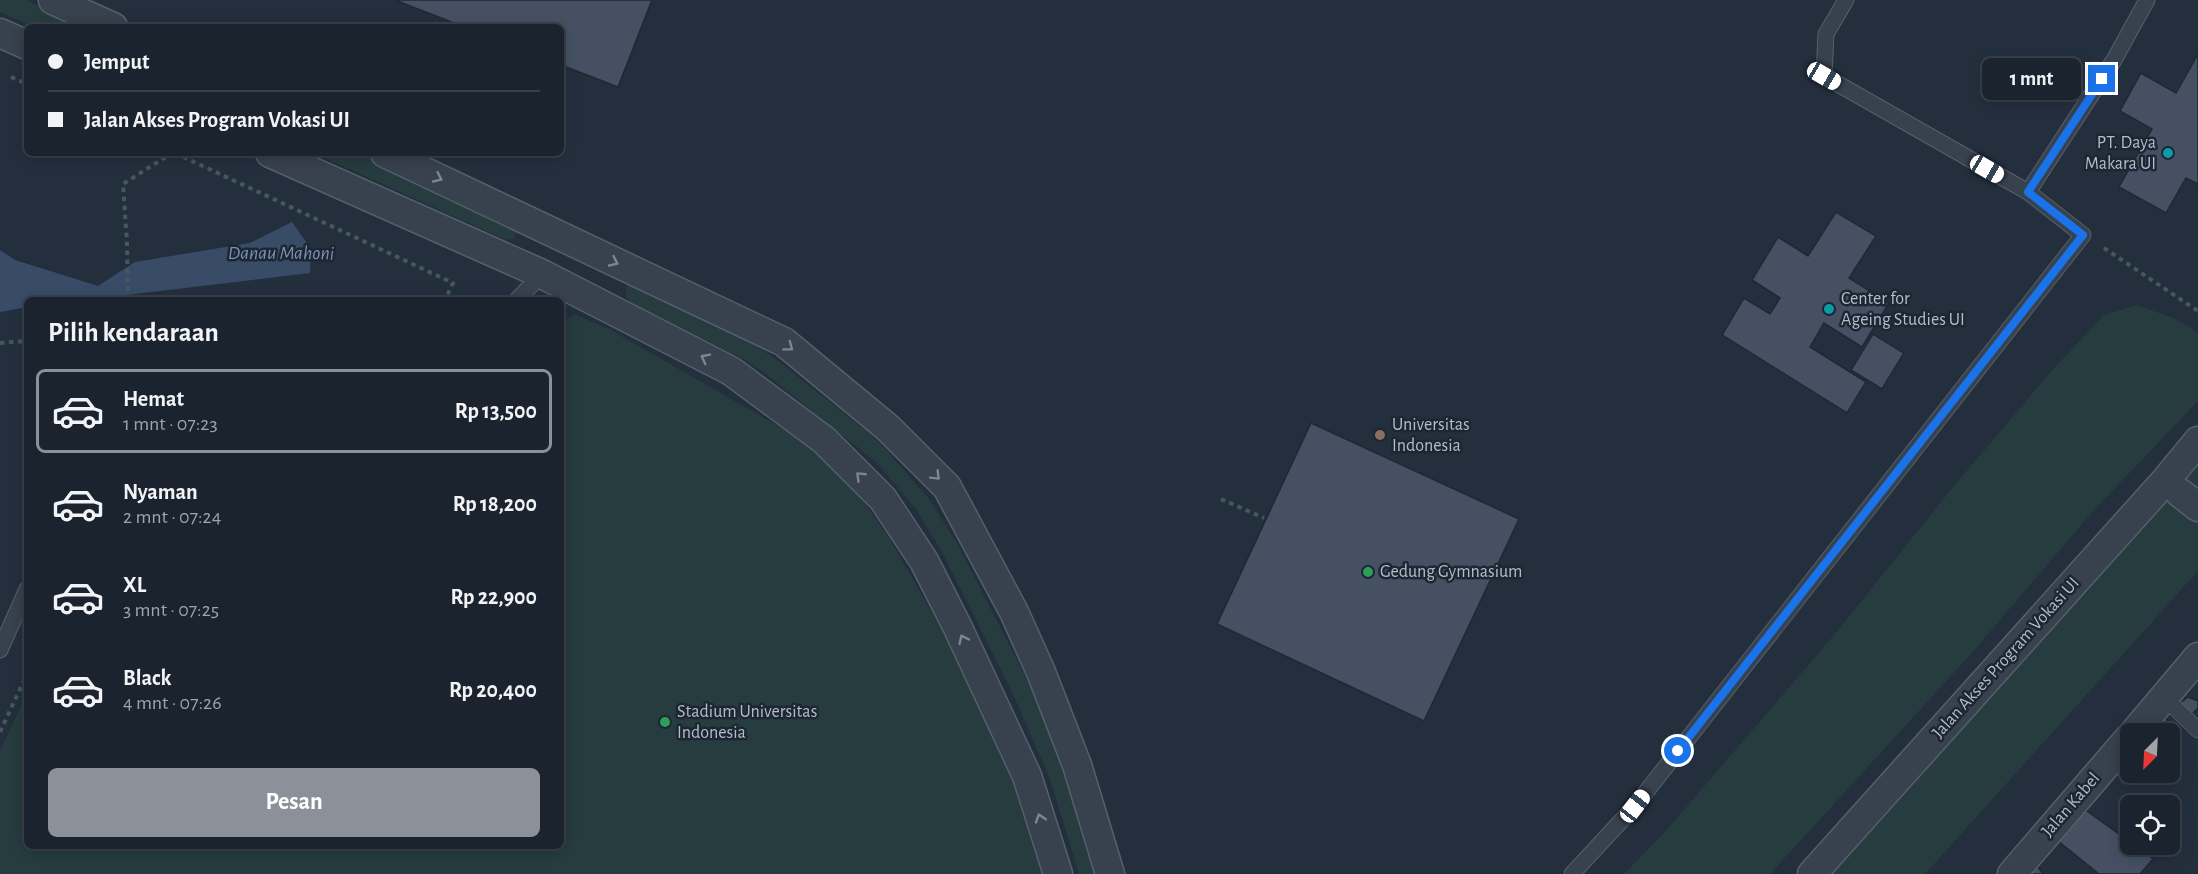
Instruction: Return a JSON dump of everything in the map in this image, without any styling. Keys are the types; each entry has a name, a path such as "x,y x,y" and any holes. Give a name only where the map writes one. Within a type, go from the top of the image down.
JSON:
{"street":[{"path":"68,3 107,24"},
{"path":"0,33 24,44"},
{"path":"277,156 542,274 731,372 824,441 884,499 924,561 1027,776 1058,874"},
{"path":"391,156 784,342 888,428 947,487 1014,612 1041,672 1077,765 1110,874"},
{"name":"Jalan Akses Program Vokasi UI","path":"1812,874 2181,494 2198,441"},
{"name":"Jalan Kabel","path":"2141,723 2198,657"},
{"name":"Jalan Kabel","path":"2012,874 2120,748"}],"lane":[{"path":"1572,874 1635,806 2083,235 2028,192 1824,76 1826,34 1846,0"},
{"path":"2028,192 2114,60 2147,0"},
{"path":"520,297 542,274"},
{"path":"0,650 24,596"},
{"path":"2164,697 2198,730"}],"path":[{"path":"128,297 123,184 168,156"},
{"path":"179,156 453,283 446,297"},
{"path":"2083,235 2198,311"},
{"path":"0,343 24,341"},
{"path":"1221,499 1264,518"},
{"path":"0,732 24,680"}],"green space":[{"path":"0,0 26,0 78,24 26,24 0,12"},
{"path":"321,156 366,156 518,230 514,239 506,240"},
{"path":"634,283 769,354 869,433 929,499 958,545 1030,685 1066,771 1099,874 1079,874 1050,779 1013,694 943,554 916,509 877,463 762,371 744,359 633,304 626,291 627,286"},
{"path":"2137,305 2176,319 2198,333 2198,401 2095,509 1971,654 1770,874 1624,874 1664,833 1834,635 1958,481 2055,367 2104,315"},
{"path":"576,315 611,330 799,438 849,482 888,536 959,660 1027,808 1048,874 0,874 0,751 24,699 24,849 564,849 564,320"},
{"path":"2198,464 2198,571 1925,874 1832,874 1907,792 2131,532"}],"water":[{"name":"Danau Mahoni","path":"292,222 311,249 310,273 110,297 24,297 24,308 0,312 0,250 15,260 98,286 135,262 250,243"}],"building":[{"path":"395,0 652,0 618,87 564,66 564,24 456,24"},
{"name":"PT. Daya Makara UI","path":"2198,54 2198,184 2186,178 2166,213 2119,187 2152,129 2120,111 2141,73 2176,93"},
{"name":"Center for Ageing Studies UI","path":"1836,212 1876,236 1849,278 1889,303 1862,347 1824,323 1810,347 1866,382 1847,413 1722,335 1744,298 1770,314 1780,298 1752,280 1778,237 1808,256"},
{"path":"1873,334 1904,353 1882,389 1851,370"},
{"name":"Gedung Gymnasium","path":"1311,423 1519,519 1424,721 1217,624"},
{"path":"2188,697 2198,701 2198,708 2191,715 2176,706"},
{"path":"2164,717 2170,723 2157,723"},
{"path":"2084,809 2120,835 2120,855 2148,855 2153,859 2140,874 2099,874 2057,840"},
{"path":"2038,867 2043,874 2028,874"}],"place":[{"name":"PT. Daya Makara UI","path":"2168,153"},
{"name":"Center for Ageing Studies UI","path":"1829,309"},
{"name":"Universitas Indonesia","path":"1380,435"},
{"name":"Gedung Gymnasium","path":"1368,572"},
{"name":"Stadium Universitas Indonesia","path":"665,722"}],"route":[{"path":"1678,751 2083,235 2028,192 2102,79"}]}
